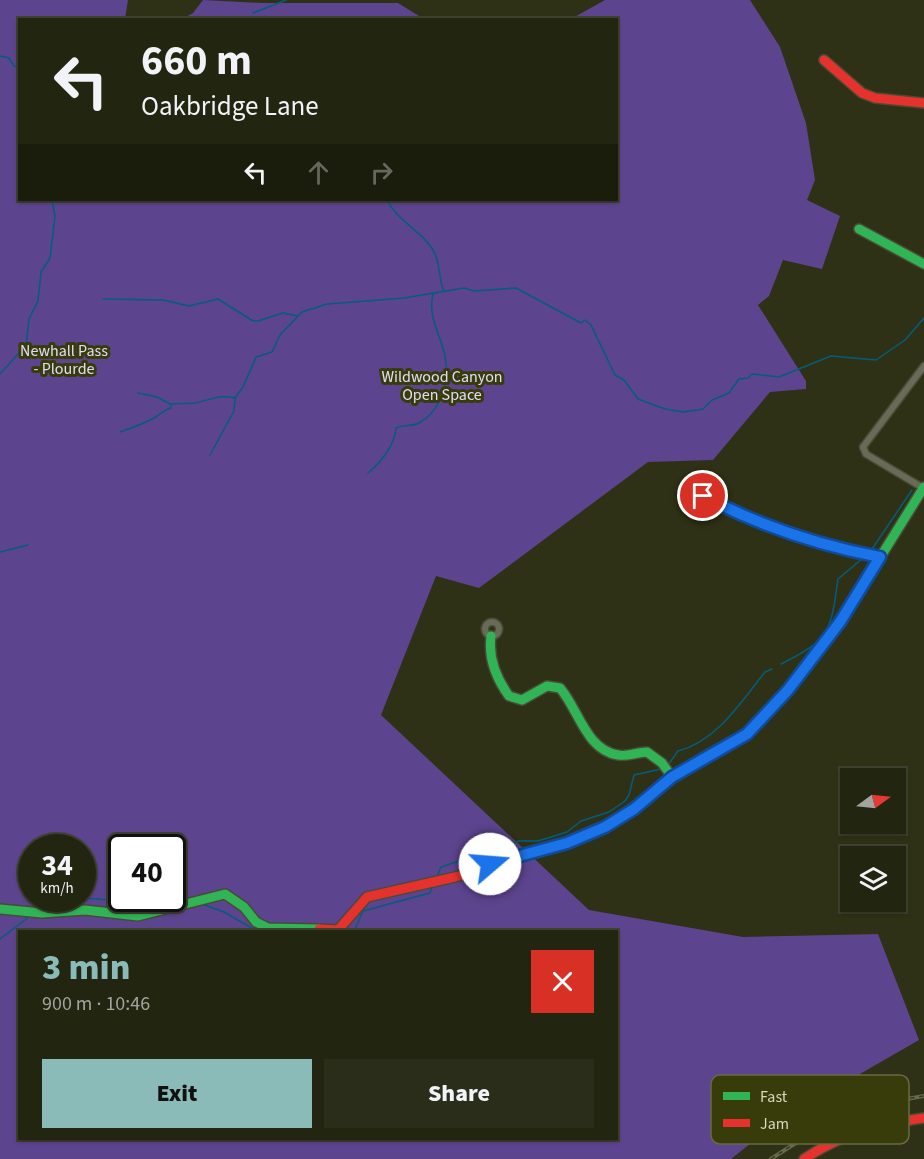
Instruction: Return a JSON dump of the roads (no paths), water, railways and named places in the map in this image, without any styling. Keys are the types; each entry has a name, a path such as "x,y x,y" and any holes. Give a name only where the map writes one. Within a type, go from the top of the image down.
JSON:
{"street":[{"path":"824,60 862,93 875,98 924,103"},
{"path":"859,229 924,264"},
{"path":"0,909 34,912 84,910 138,916 225,894 244,907 256,922 267,928 338,930 367,897 455,877 517,856 567,843 605,827 634,809 672,777 753,730 788,690 840,622 923,487 863,451 863,447 924,366"},
{"path":"703,496 740,515 808,541 880,557"},
{"path":"491,636 489,645 493,663 509,696 522,700 547,686 560,688 595,743 611,753 621,755 645,751 652,753 672,777"},
{"path":"909,1120 924,1118"},
{"path":"804,1159 828,1144"}],"waterway":[{"path":"253,13 286,0"},
{"path":"0,56 9,58 14,66 18,67"},
{"path":"0,374 26,345 29,319 38,301 41,272 50,258 55,216 52,201"},
{"path":"388,201 397,214 433,250 444,291"},
{"path":"120,432 154,418 171,408 171,404 194,403 224,397 235,398 243,387 256,357 272,352 280,335 302,312 327,304 404,298 464,288 474,291 516,288 581,323 585,320 591,325 615,375 624,380 638,399 665,409 683,412 703,409 712,400 729,393 739,379 748,378 752,374 779,377 831,356 876,360 905,340 924,318"},
{"path":"368,473 386,453 393,441 396,428 416,424 426,418 441,397 447,371 432,312 433,294"},
{"path":"103,299 163,300 189,306 218,299 253,321 283,313 298,316"},
{"path":"138,393 157,397 170,404"},
{"path":"210,455 234,411 235,398"},
{"path":"870,552 912,490"},
{"path":"0,552 28,545"},
{"path":"781,664 810,648 819,640 830,622 838,579 863,558"},
{"path":"668,765 678,751 705,739 716,730 737,708 765,672 772,669"},
{"path":"437,877 441,867 519,841 538,841 567,832 581,821 609,812 625,801 629,795 634,775 661,769"},
{"path":"355,930 363,911 430,893 432,887"},
{"path":"96,899 108,900"},
{"path":"202,904 224,912 256,930"},
{"path":"0,939 30,916"}],"railway":[{"path":"909,1099 924,1096"},
{"path":"771,1159 794,1144"}],"park label":[{"name":"Newhall Pass - Plourde","path":"64,359"},
{"name":"Wildwood Canyon Open Space","path":"442,385"}]}
